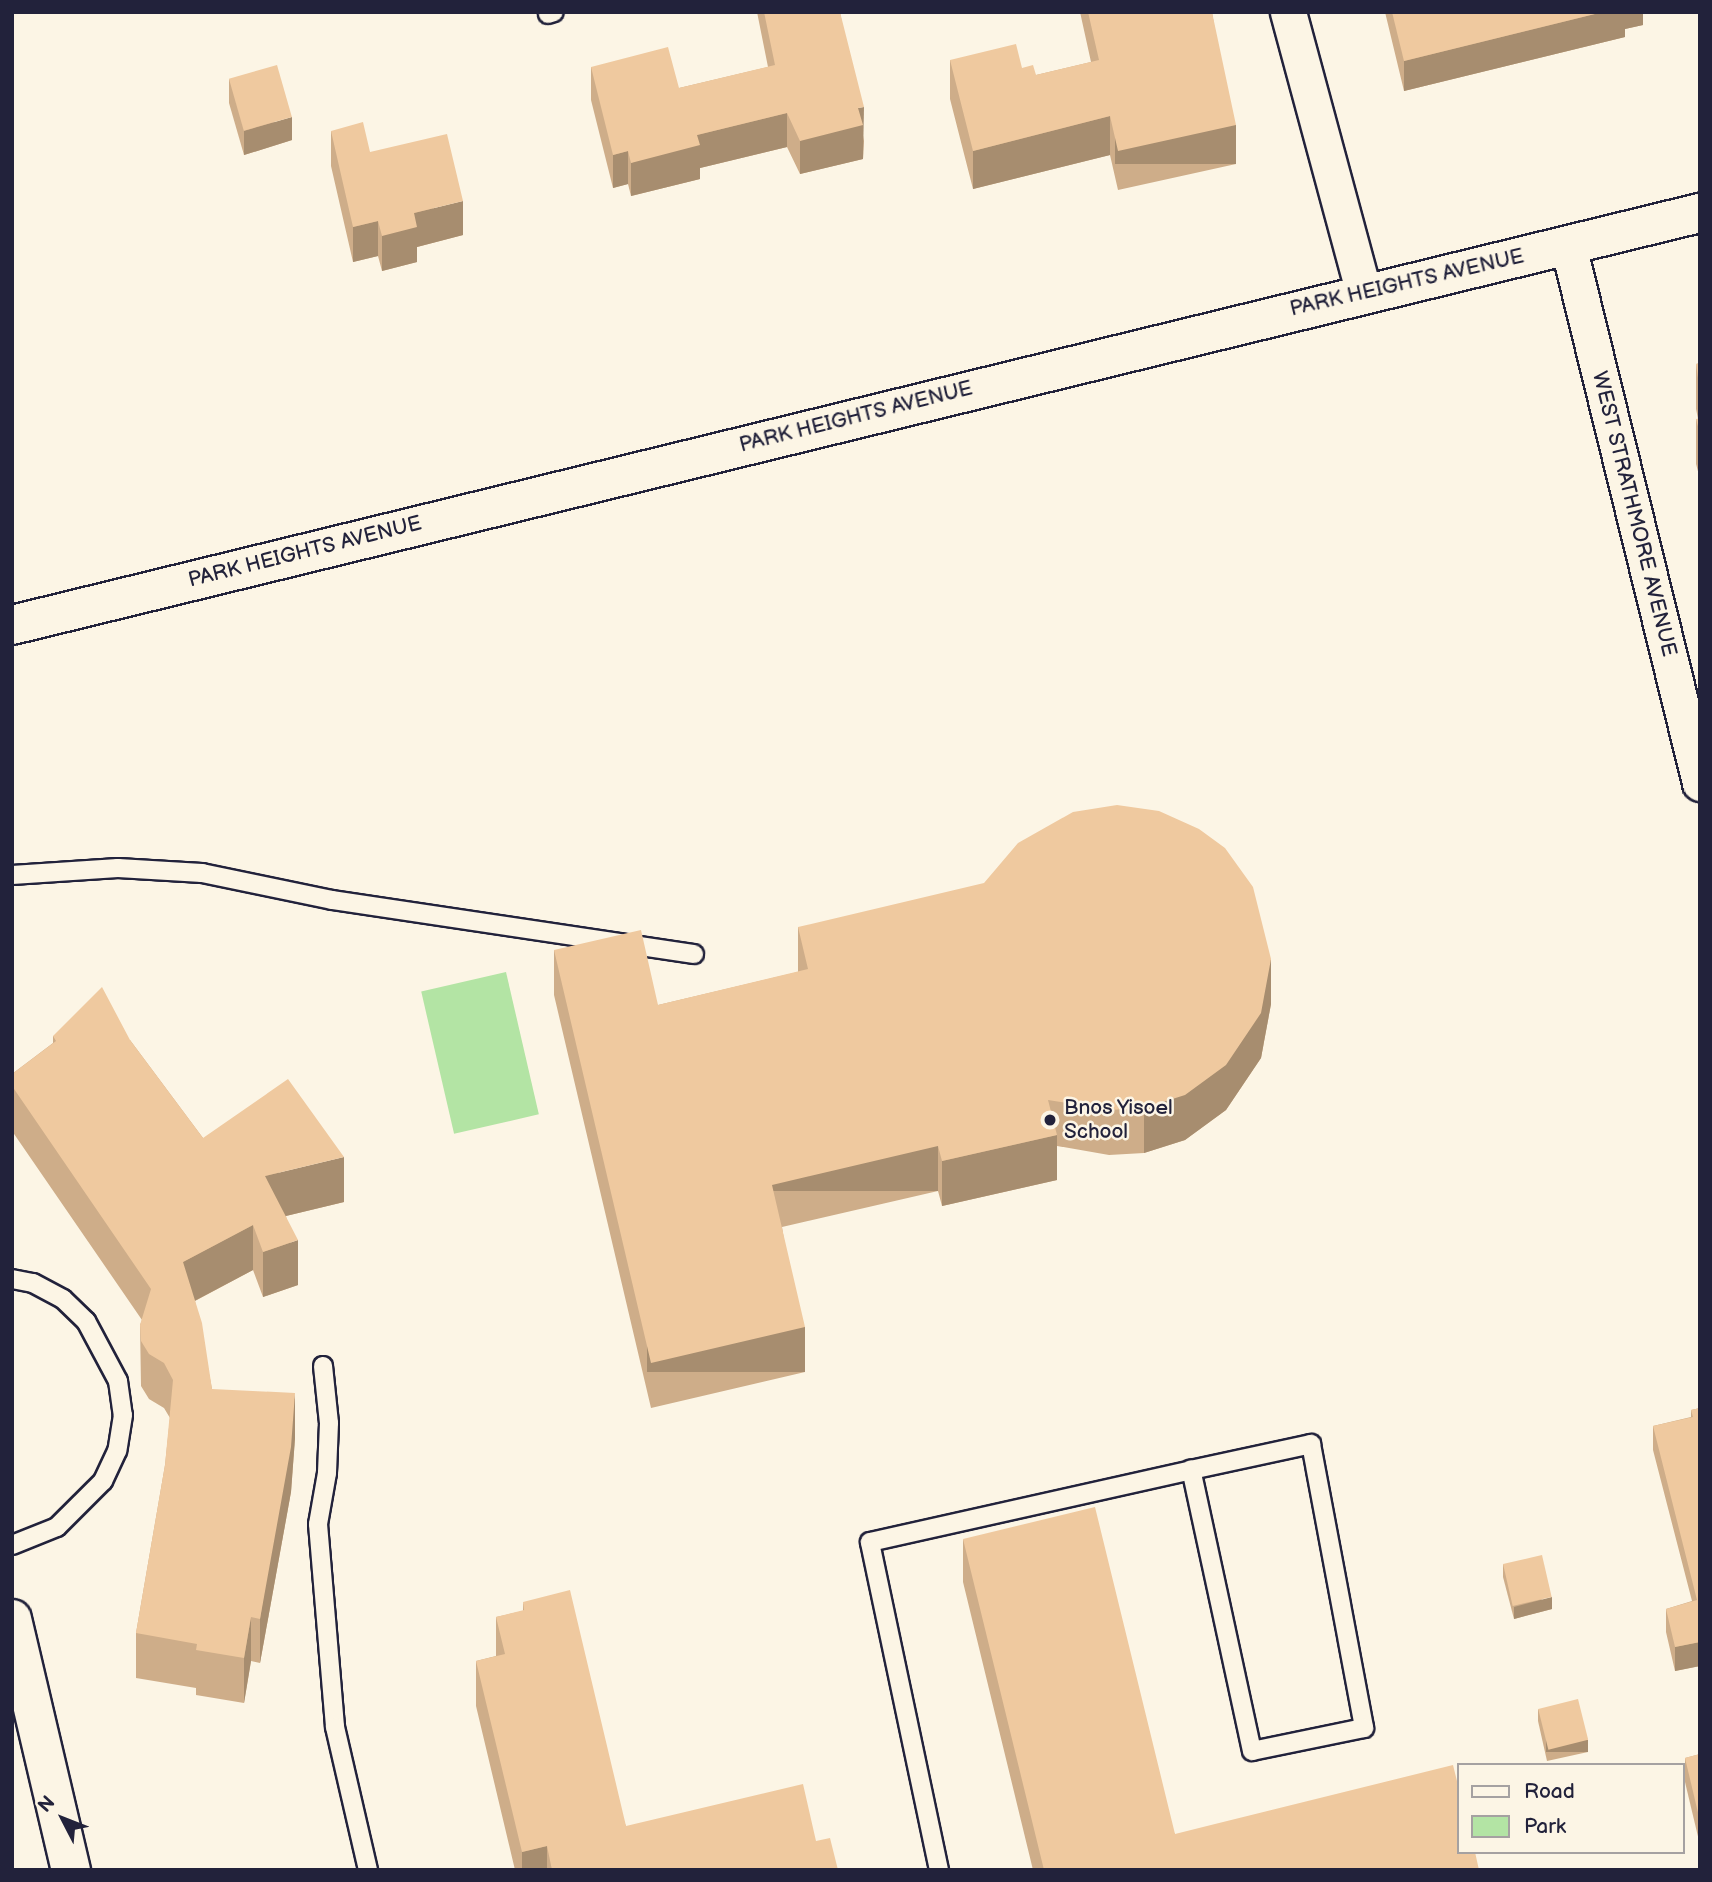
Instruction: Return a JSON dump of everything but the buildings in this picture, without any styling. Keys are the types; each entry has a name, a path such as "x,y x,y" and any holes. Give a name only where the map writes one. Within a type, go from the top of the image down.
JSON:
{"main road":[{"name":"PARK HEIGHTS AVENUE","path":"12,625 1700,213"},
{"path":"12,1619 71,1870"}],"street":[{"path":"1287,12 1364,293"},
{"name":"WEST STRATHMORE AVENUE","path":"1568,245 1700,783"}],"lane":[{"path":"12,875 118,868 202,873 332,900 694,954"},
{"path":"12,1279 33,1283 63,1299 86,1321 118,1381 123,1415 117,1451 89,1497 57,1527 12,1545"},
{"path":"323,1366 329,1423 327,1473 318,1524 335,1727 368,1870"},
{"path":"939,1870 870,1542 1191,1470 1311,1444 1364,1728 1252,1751 1191,1470"}],"green space":[{"path":"506,972 539,1114 454,1134 421,992"}],"place":[{"name":"Bnos Yisoel School","path":"1050,1120"}]}
